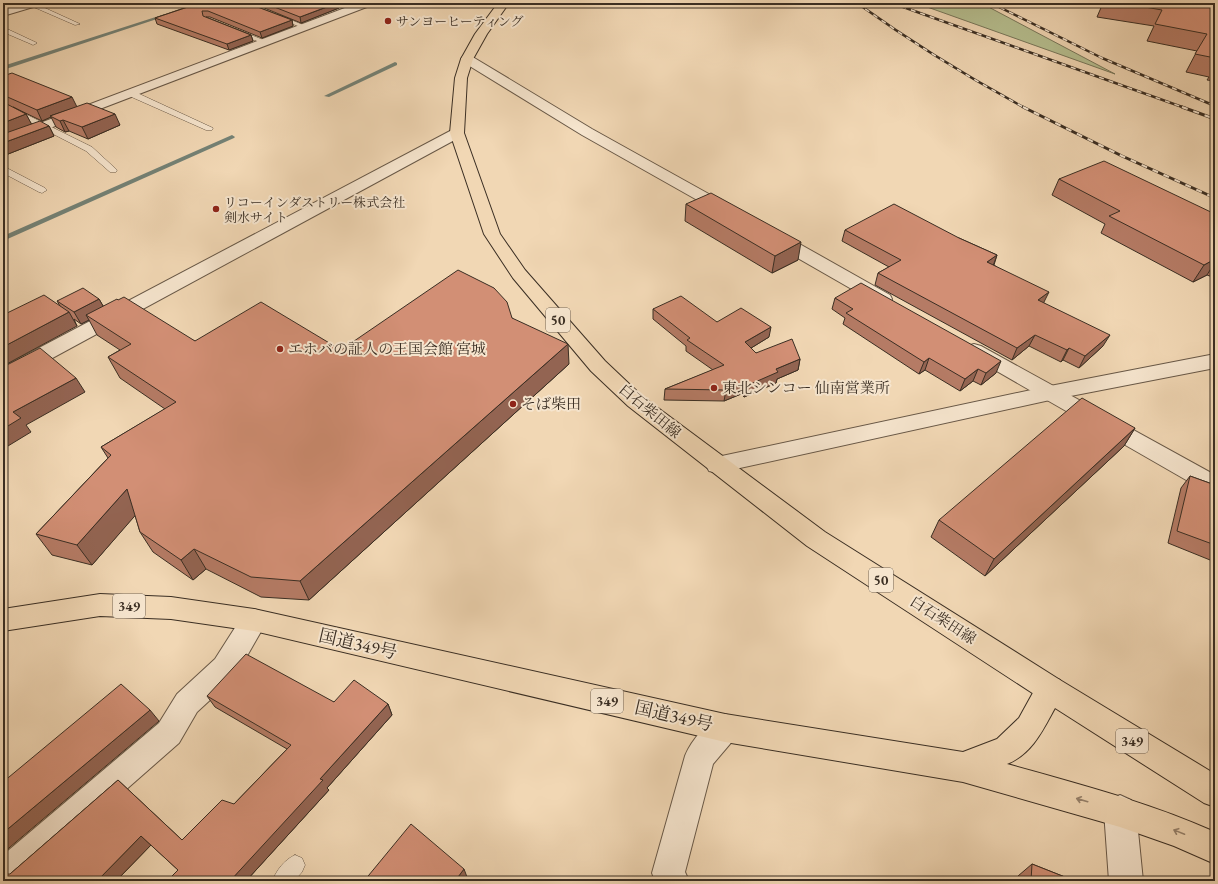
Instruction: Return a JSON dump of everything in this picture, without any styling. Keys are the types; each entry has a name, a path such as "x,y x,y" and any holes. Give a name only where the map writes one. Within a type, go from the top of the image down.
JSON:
{"main road":[{"name":"白石柴田線","path":"504,3 495,12 467,59 461,78 457,133 492,234 519,274 598,366 635,401 717,465 816,538 1050,689"},
{"name":"国道349号","path":"3,620 100,605 171,608 254,620 725,728 963,767"},
{"path":"963,767 1007,750 1029,728 1050,689"},
{"name":"349","path":"1050,689 1215,792"},
{"name":"349","path":"963,767 1120,811 1179,832 1215,848"}],"street":[{"path":"3,142 368,3"},
{"path":"3,13 34,4"},
{"path":"467,59 587,132 738,217"},
{"path":"3,376 457,133"},
{"path":"759,229 898,307"},
{"path":"960,342 1215,486"},
{"path":"717,465 1050,393 1215,361"},
{"path":"3,876 169,733 187,703 225,668 254,620"},
{"path":"672,881 668,872 700,756 725,728"},
{"path":"1120,811 1126,881"}],"lane":[{"path":"34,4 78,24"},
{"path":"269,13 305,27"},
{"path":"228,28 264,42"},
{"path":"3,29 33,44"},
{"path":"130,93 209,128"},
{"path":"3,105 89,150 113,170"},
{"path":"3,168 42,190"},
{"path":"282,881 295,865"}],"green space":[{"path":"916,3 981,3 1115,74"}],"building":[{"path":"189,3 247,3 292,20 260,32 208,11 202,11 203,16 251,35 227,44 155,18 194,5"},
{"path":"264,3 337,3 300,17"},
{"path":"1122,3 1215,3 1215,58 1195,54 1207,34 1155,24 1162,10"},
{"path":"12,73 72,97 37,110 3,95 3,76"},
{"path":"3,102 26,114 3,123"},
{"path":"87,103 115,114 82,127 63,120 60,121 50,116"},
{"path":"40,121 49,126 3,143 3,134"},
{"path":"1104,161 1215,214 1215,259 1204,265 1109,216 1120,211 1059,179"},
{"path":"711,193 801,242 775,256 686,204"},
{"path":"894,204 959,238 997,255 987,262 1049,292 1038,300 1110,335 1085,356 1069,348 1067,350 1035,335 1017,348 878,273 901,260 845,230"},
{"path":"458,270 494,288 507,302 512,318 568,344 300,581 251,577 194,549 181,560 140,532 127,489 77,545 36,534 111,455 101,447 176,402 108,357 131,344 86,315 124,297 195,341 261,302 341,350"},
{"path":"861,283 1001,361 986,373 978,369 965,379 929,358 924,362 846,313 853,309 835,298"},
{"path":"83,288 99,299 74,312 57,301"},
{"path":"44,295 69,312 3,347 3,315"},
{"path":"681,296 717,322 741,308 771,327 745,342 756,353 792,339 800,359 776,369 778,372 746,386 743,383 726,390 665,389 724,365 687,340 690,338 653,309"},
{"path":"40,348 76,378 13,412 21,418 3,429 3,367"},
{"path":"1082,398 1135,428 994,559 939,520"},
{"path":"1190,476 1215,485 1215,545 1177,531"},
{"path":"246,654 334,702 354,680 388,704 320,779 323,780 230,881 167,881 178,870 141,836 97,881 3,881 3,874 10,874 118,780 182,840 222,800 234,804 291,745 207,696"},
{"path":"121,684 150,710 3,833 3,782"},
{"path":"411,824 464,869 455,881 364,881"},
{"path":"1032,864 1075,881 1031,881"}],"waterway":[{"path":"3,68 167,15"},
{"path":"327,96 395,64"},
{"path":"3,239 232,137"}],"railway":[{"path":"857,3 939,58 981,84 1025,108"},
{"path":"892,3 1185,108"},
{"path":"991,3 1102,58 1215,106"},
{"path":"1182,107 1215,119"},
{"path":"1025,108 1122,156 1215,198"}],"place":[{"name":"サンヨーヒーティング","path":"388,21"},
{"name":"リコーインダストリー株式会社 剣水サイト","path":"216,209"},
{"name":"エホバの証人の王国会館 宮城","path":"280,349"},
{"name":"東北シンコー 仙南営業所","path":"714,388"},
{"name":"そば柴田","path":"513,404"}]}
